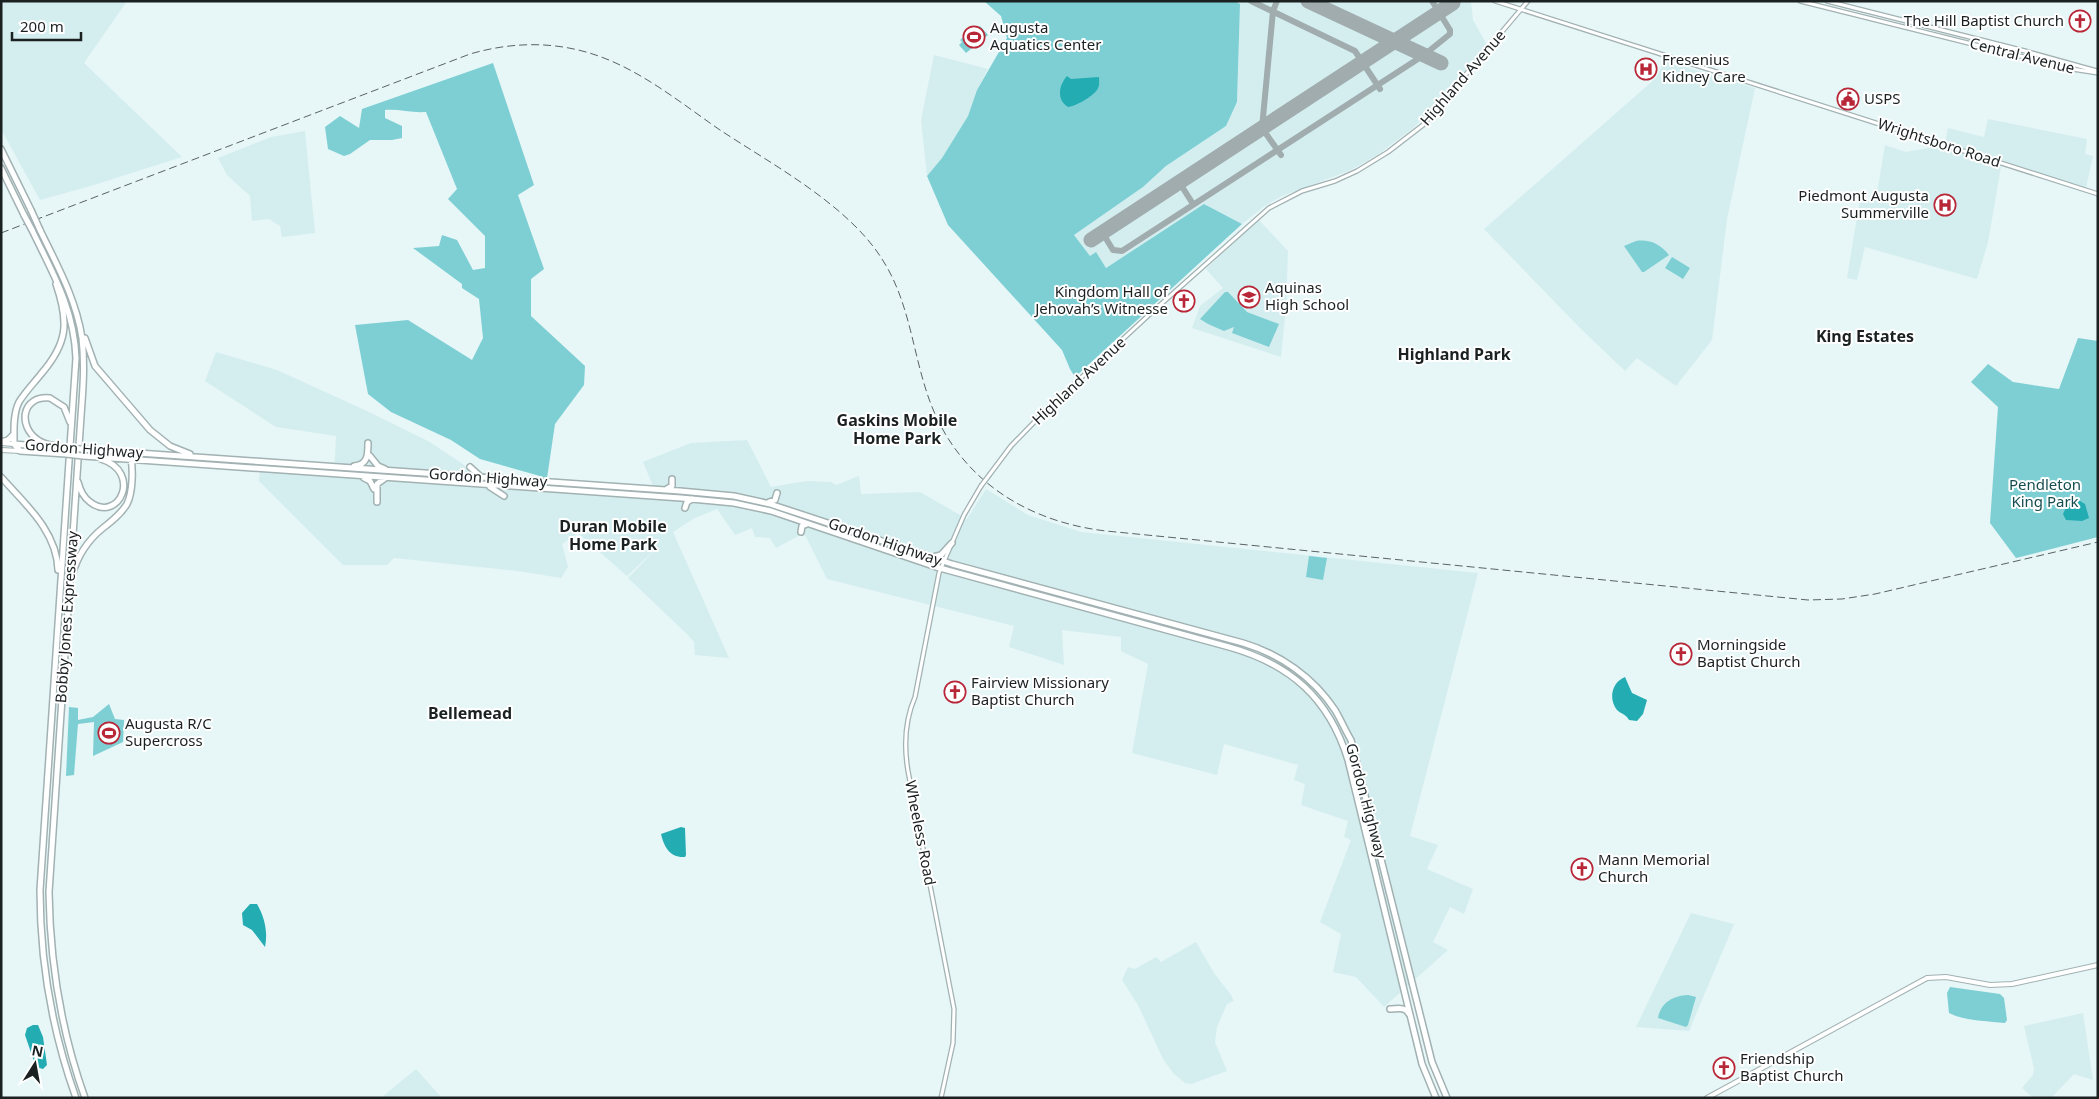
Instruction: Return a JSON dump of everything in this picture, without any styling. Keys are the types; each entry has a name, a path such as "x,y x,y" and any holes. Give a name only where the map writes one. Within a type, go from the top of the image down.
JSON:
{"highway":[{"name":"Bobby Jones Expressway","path":"1,149 60,270 74,306 83,347 84,372 50,854 49,911 52,960 59,1005 71,1055 85,1098"},
{"name":"Bobby Jones Expressway","path":"1,168 66,300 75,341 76,373 69,447 42,848 40,911 50,1002 60,1048 76,1098"},
{"path":"20,451 14,444 15,415 19,402 54,356 64,333 65,314 49,265"},
{"path":"60,270 76,302 92,361 150,430 165,443 184,453 230,460"},
{"path":"50,398 64,407 70,420 69,447 46,444 38,440 26,426 26,410 36,399 50,398"},
{"path":"1,443 8,440 14,434"},
{"path":"334,467 356,466 364,463 367,458 368,443"},
{"name":"Gordon Highway","path":"14,444 60,447"},
{"name":"Gordon Highway","path":"69,447 87,455 121,452 334,467 450,482 692,499 750,506 941,568 1246,651 1276,665 1309,691 1331,721 1345,752 1424,1072 1436,1098"},
{"name":"Gordon Highway","path":"20,451 318,472 467,477 721,495 762,502 926,557 1250,646 1281,659 1308,679 1330,703 1353,744 1432,1062 1447,1098"},
{"path":"68,594 74,570 82,552 101,529 121,512 128,502 132,459 128,454 121,452"},
{"path":"78,460 79,485 84,496 96,505 112,505 119,500 123,492 124,483 121,475 106,461 87,455"},
{"path":"370,456 380,467 392,475"},
{"path":"131,471 138,462 155,461"},
{"path":"467,477 471,472 470,467 482,478"},
{"path":"318,472 365,478 370,481 374,489"},
{"path":"377,502 379,481 392,475"},
{"path":"1,477 40,522 54,546 58,566 58,621"},
{"path":"663,490 672,487 672,479"},
{"path":"450,482 492,487 504,496 502,492 504,488 512,486"},
{"path":"762,502 774,501 776,493"},
{"path":"685,508 687,502 692,499"},
{"path":"801,532 803,525 810,524"},
{"path":"926,557 941,555 952,543"},
{"path":"1411,977 1420,981"},
{"path":"1390,1009 1404,1009 1410,1016"}],"main road":[{"name":"Wrightsboro Road","path":"1495,1 2098,194"},
{"name":"Highland Avenue","path":"941,568 964,515 981,486 1011,446 1042,414 1269,208 1302,191 1357,172 1388,152 1423,125 1528,1"},
{"name":"Central Avenue","path":"1800,1 2072,69 2098,72"},
{"name":"Central Avenue","path":"1827,1 2025,51 2098,72"},
{"name":"Gordon Highway","path":"1,443 14,444"},
{"name":"Gordon Highway","path":"1,450 20,451"},
{"name":"Wheeless Road","path":"941,568 935,589 915,697 907,726 906,742 908,771 954,1009 953,1043 941,1098"},
{"path":"1706,1098 1927,978 1946,977 1990,985 2012,984 2098,965"}],"shaded area":[{"path":"1,1 127,1 84,63 182,157 40,200 1,129"},
{"path":"1235,1 1471,1 1473,20 1487,45 1430,112 1412,129 1377,155 1351,170 1282,196 1266,205 1242,224 1204,204 1106,268 1090,256 1074,235 1143,187 1166,166 1226,126 1237,102 1240,4"},
{"path":"934,55 988,69 977,90 968,116 942,158 927,176 921,120"},
{"path":"1664,61 1755,88 1727,219 1712,340 1676,386 1637,358 1625,371 1580,328 1484,229 1656,78"},
{"path":"1067,76 1071,79 1099,77 1099,87 1088,98 1068,107 1060,96 1062,84"},
{"path":"1988,119 2087,139 2085,154 2093,156 2086,188 1945,143 1948,128 1984,137"},
{"path":"305,131 315,233 282,237 280,226 269,219 252,221 250,196 227,175 218,158 271,137"},
{"name":"Piedmont Augusta Summerville","path":"1885,145 1906,152 1940,146 2001,167 1988,242 1977,279 1865,247 1857,280 1847,278 1860,199 1876,199"},
{"name":"Aquinas High School","path":"1258,219 1288,251 1286,307 1281,357 1192,328 1200,306 1223,288 1206,269"},
{"path":"216,352 277,370 369,412 428,441 463,464 469,472 653,486 643,462 691,443 747,440 771,487 806,481 831,482 836,485 859,476 861,494 920,492 967,519 986,489 1028,515 1081,532 1478,573 1410,836 1438,845 1427,869 1473,889 1464,914 1450,907 1433,942 1448,950 1384,1007 1356,977 1333,972 1341,934 1320,922 1351,840 1344,837 1348,821 1301,805 1305,784 1294,780 1298,765 1224,744 1217,775 1132,753 1148,664 1121,651 1121,637 1062,630 1064,665 1009,647 1014,626 827,579 804,533 776,548 770,538 755,537 752,528 735,535 717,509 693,519 673,532 729,658 695,655 694,642 688,635 628,578 658,547 627,576 578,533 562,544 568,567 561,578 518,571 394,558 387,565 343,565 259,481 260,471 334,477 336,436 276,427 205,381"},
{"path":"2080,497 2080,501 2085,504 2089,518 2082,521 2066,520 2063,514 2067,507 2079,501 2078,498"},
{"path":"1625,677 1632,693 1647,700 1643,714 1637,721 1629,720 1614,706 1612,696 1614,687"},
{"path":"681,827 685,828 685,857 672,854 664,843 661,834"},
{"path":"250,904 257,904 262,915 266,930 265,947 252,930 243,925 242,913"},
{"path":"1691,913 1734,924 1689,1031 1636,1027"},
{"path":"1196,942 1214,973 1234,1001 1227,1004 1217,1027 1215,1042 1227,1071 1191,1084 1185,1083 1174,1074 1163,1059 1138,1005 1122,980 1128,967 1135,969 1156,957 1161,962"},
{"path":"2083,1013 2093,1080 2074,1074 2051,1098 2033,1098 2022,1088 2033,1075 2034,1069 2024,1026"},
{"path":"38,1025 43,1037 47,1065 43,1069 36,1067 25,1035 27,1028"},
{"path":"416,1069 442,1098 381,1098"}],"green space":[{"path":"984,1 1235,1 1240,4 1237,102 1226,126 1166,166 1143,187 1074,235 1090,256 1096,252 1106,268 1204,204 1242,224 1075,377 1062,350 948,225 927,176 942,158 968,116 977,90 1007,38 1001,16"},
{"name":"Augusta Aquatics Center","path":"980,26 988,35 966,53 959,45 962,42 960,40 972,29 974,31"},
{"path":"493,63 534,185 518,195 544,269 531,279 531,316 585,366 584,385 555,424 547,478 480,459 451,440 391,412 368,394 355,325 408,320 472,360 483,338 479,299 462,288 462,284 413,248 439,246 442,235 457,240 473,270 485,268 485,236 448,199 457,189 426,112 385,110 385,118 402,126 402,138 370,140 344,156 328,149 325,127 340,116 359,128 362,109"},
{"path":"1636,241 1654,243 1669,255 1642,272 1624,246"},
{"path":"1672,257 1690,268 1683,279 1665,268"},
{"path":"1225,292 1228,292 1247,312 1279,324 1269,347 1232,333 1234,327 1224,331 1200,319"},
{"name":"Pendleton King Park","path":"2078,338 2098,341 2098,537 2016,558 1990,523 1998,407 1971,382 1988,364 2013,382 2059,389"},
{"path":"1309,556 1327,558 1323,580 1306,577"},
{"name":"Augusta R/C Supercross","path":"109,704 115,719 124,720 123,742 93,756 94,722 78,724 74,775 66,776 69,707 78,708 78,720 93,717"},
{"path":"1950,987 2000,994 2004,998 2007,1020 2005,1023 1976,1020 1962,1018 1949,1013 1947,993"},
{"path":"1688,995 1696,997 1686,1027 1658,1018 1662,1008 1668,1001"}],"taxiway":[{"path":"1251,1 1355,51 1380,89"},
{"path":"1277,1 1273,11 1262,128 1281,155"},
{"path":"1102,232 1113,250 1122,251 1424,55 1450,34 1450,30 1432,1"},
{"path":"1179,182 1193,204"}],"runway":[{"path":"1308,1 1441,63"},
{"path":"1091,240 1453,3"}],"railway":[{"path":"1,233 470,54 499,47 528,45 571,48 604,58 656,85 720,130 808,187 850,221 867,239 891,274 904,306 926,390 938,420 953,446 972,469 994,488 1019,504 1046,517 1075,526 1106,531 1808,600 1842,599 1875,594 2098,542"}],"place":[{"name":"The Hill Baptist Church","path":"2080,21"},
{"name":"Augusta Aquatics Center","path":"974,37"},
{"name":"Fresenius Kidney Care","path":"1646,69"},
{"name":"USPS","path":"1848,99"},
{"name":"Piedmont Augusta Summerville","path":"1945,205"},
{"name":"Aquinas High School","path":"1249,297"},
{"name":"Kingdom Hall of Jehovah’s Witnesse","path":"1184,301"},
{"name":"Morningside Baptist Church","path":"1681,654"},
{"name":"Fairview Missionary Baptist Church","path":"955,692"},
{"name":"Augusta R/C Supercross","path":"109,733"},
{"name":"Mann Memorial Church","path":"1582,869"},
{"name":"Friendship Baptist Church","path":"1724,1068"}],"district":[{"name":"King Estates","path":"1865,336"},
{"name":"Highland Park","path":"1454,354"},
{"name":"Gaskins Mobile Home Park","path":"897,429"},
{"name":"Duran Mobile Home Park","path":"613,535"},
{"name":"Bellemead","path":"470,713"}]}
